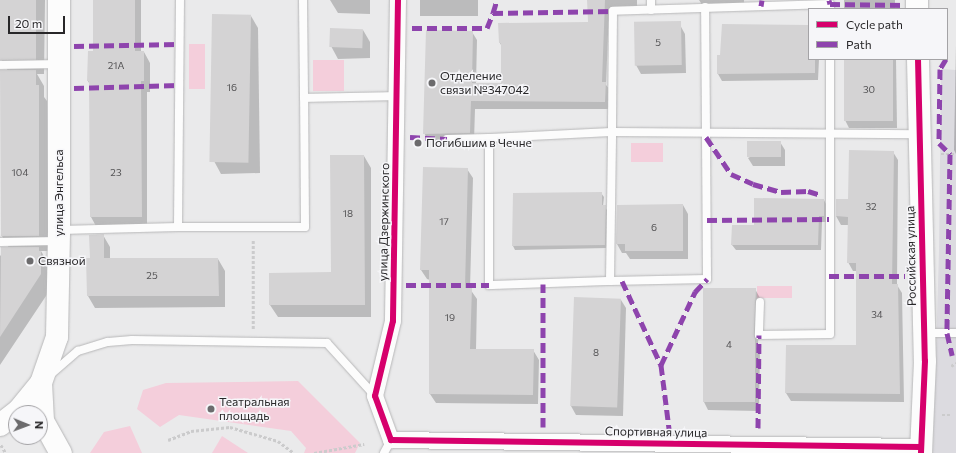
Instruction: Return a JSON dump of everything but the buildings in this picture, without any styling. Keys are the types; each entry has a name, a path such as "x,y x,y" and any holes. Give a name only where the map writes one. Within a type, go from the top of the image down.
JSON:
{"main road":[{"name":"улица Энгельса","path":"41,383 57,336 59,235 59,0"},
{"name":"Российская улица","path":"918,60 925,361 921,450"},
{"path":"0,425 19,410 41,383"},
{"path":"41,383 44,421 61,453"}],"street":[{"name":"улица Дзержинского","path":"375,396 393,321 398,0"},
{"path":"375,396 387,446"},
{"name":"Спортивная улица","path":"387,446 921,450"}],"lane":[{"path":"178,227 180,0"},
{"path":"0,242 59,235 178,227 305,227 303,0"},
{"path":"651,0 651,10"},
{"path":"610,281 613,11 830,4 830,8"},
{"path":"490,138 489,285 707,279 705,7"},
{"path":"760,302 759,335 830,334 830,60"},
{"path":"0,66 59,64"},
{"path":"304,98 397,96"},
{"path":"447,139 612,132 706,131 830,134 920,134"},
{"path":"924,333 956,333"},
{"path":"41,383 78,351 108,342 132,340 327,343 375,396"}],"path":[{"path":"253,342 254,228"},
{"path":"951,366 956,362"},
{"path":"168,440 191,430 230,427 278,441 294,453"},
{"path":"0,442 6,453"},
{"path":"314,453 364,444"}],"shaded area":[{"path":"189,44 205,44 205,89 189,89"},
{"path":"313,60 344,60 344,91 313,91"},
{"path":"941,69 956,70 956,453 933,453 939,251"},
{"path":"631,143 663,143 663,162 631,162"},
{"path":"757,286 792,286 792,298 757,298"},
{"path":"298,381 360,443 355,453 304,453 306,448 291,431 179,415 160,427 137,409 143,390 166,383"},
{"path":"130,426 142,453 90,453 104,432"},
{"path":"222,436 248,453 212,453"}],"marked path":[{"path":"493,13 497,0"},
{"path":"761,6 762,0"},
{"path":"829,0 830,4 905,5"},
{"path":"412,28 487,28 493,13 613,11"},
{"path":"74,46 178,44"},
{"path":"945,60 940,69 939,143 950,154 947,333 952,355"},
{"path":"74,88 179,85"},
{"path":"410,137 447,139"},
{"path":"706,137 731,174 753,184 781,192 808,191 821,195"},
{"path":"707,220 829,219"},
{"path":"829,276 905,276"},
{"path":"661,365 695,292 707,279"},
{"path":"622,281 661,365 669,428"},
{"path":"543,284 543,427"},
{"path":"406,285 489,285"},
{"path":"758,428 759,335"}],"cycle path":[{"path":"398,0 393,321 375,396 391,440 921,447"},
{"path":"918,60 925,361 921,453"}],"place":[{"name":"Отделение связи №347042","path":"432,83"},
{"name":"Погибшим в Чечне","path":"418,143"},
{"name":"Связной","path":"30,261"},
{"name":"Театральная площадь","path":"211,409"}]}
